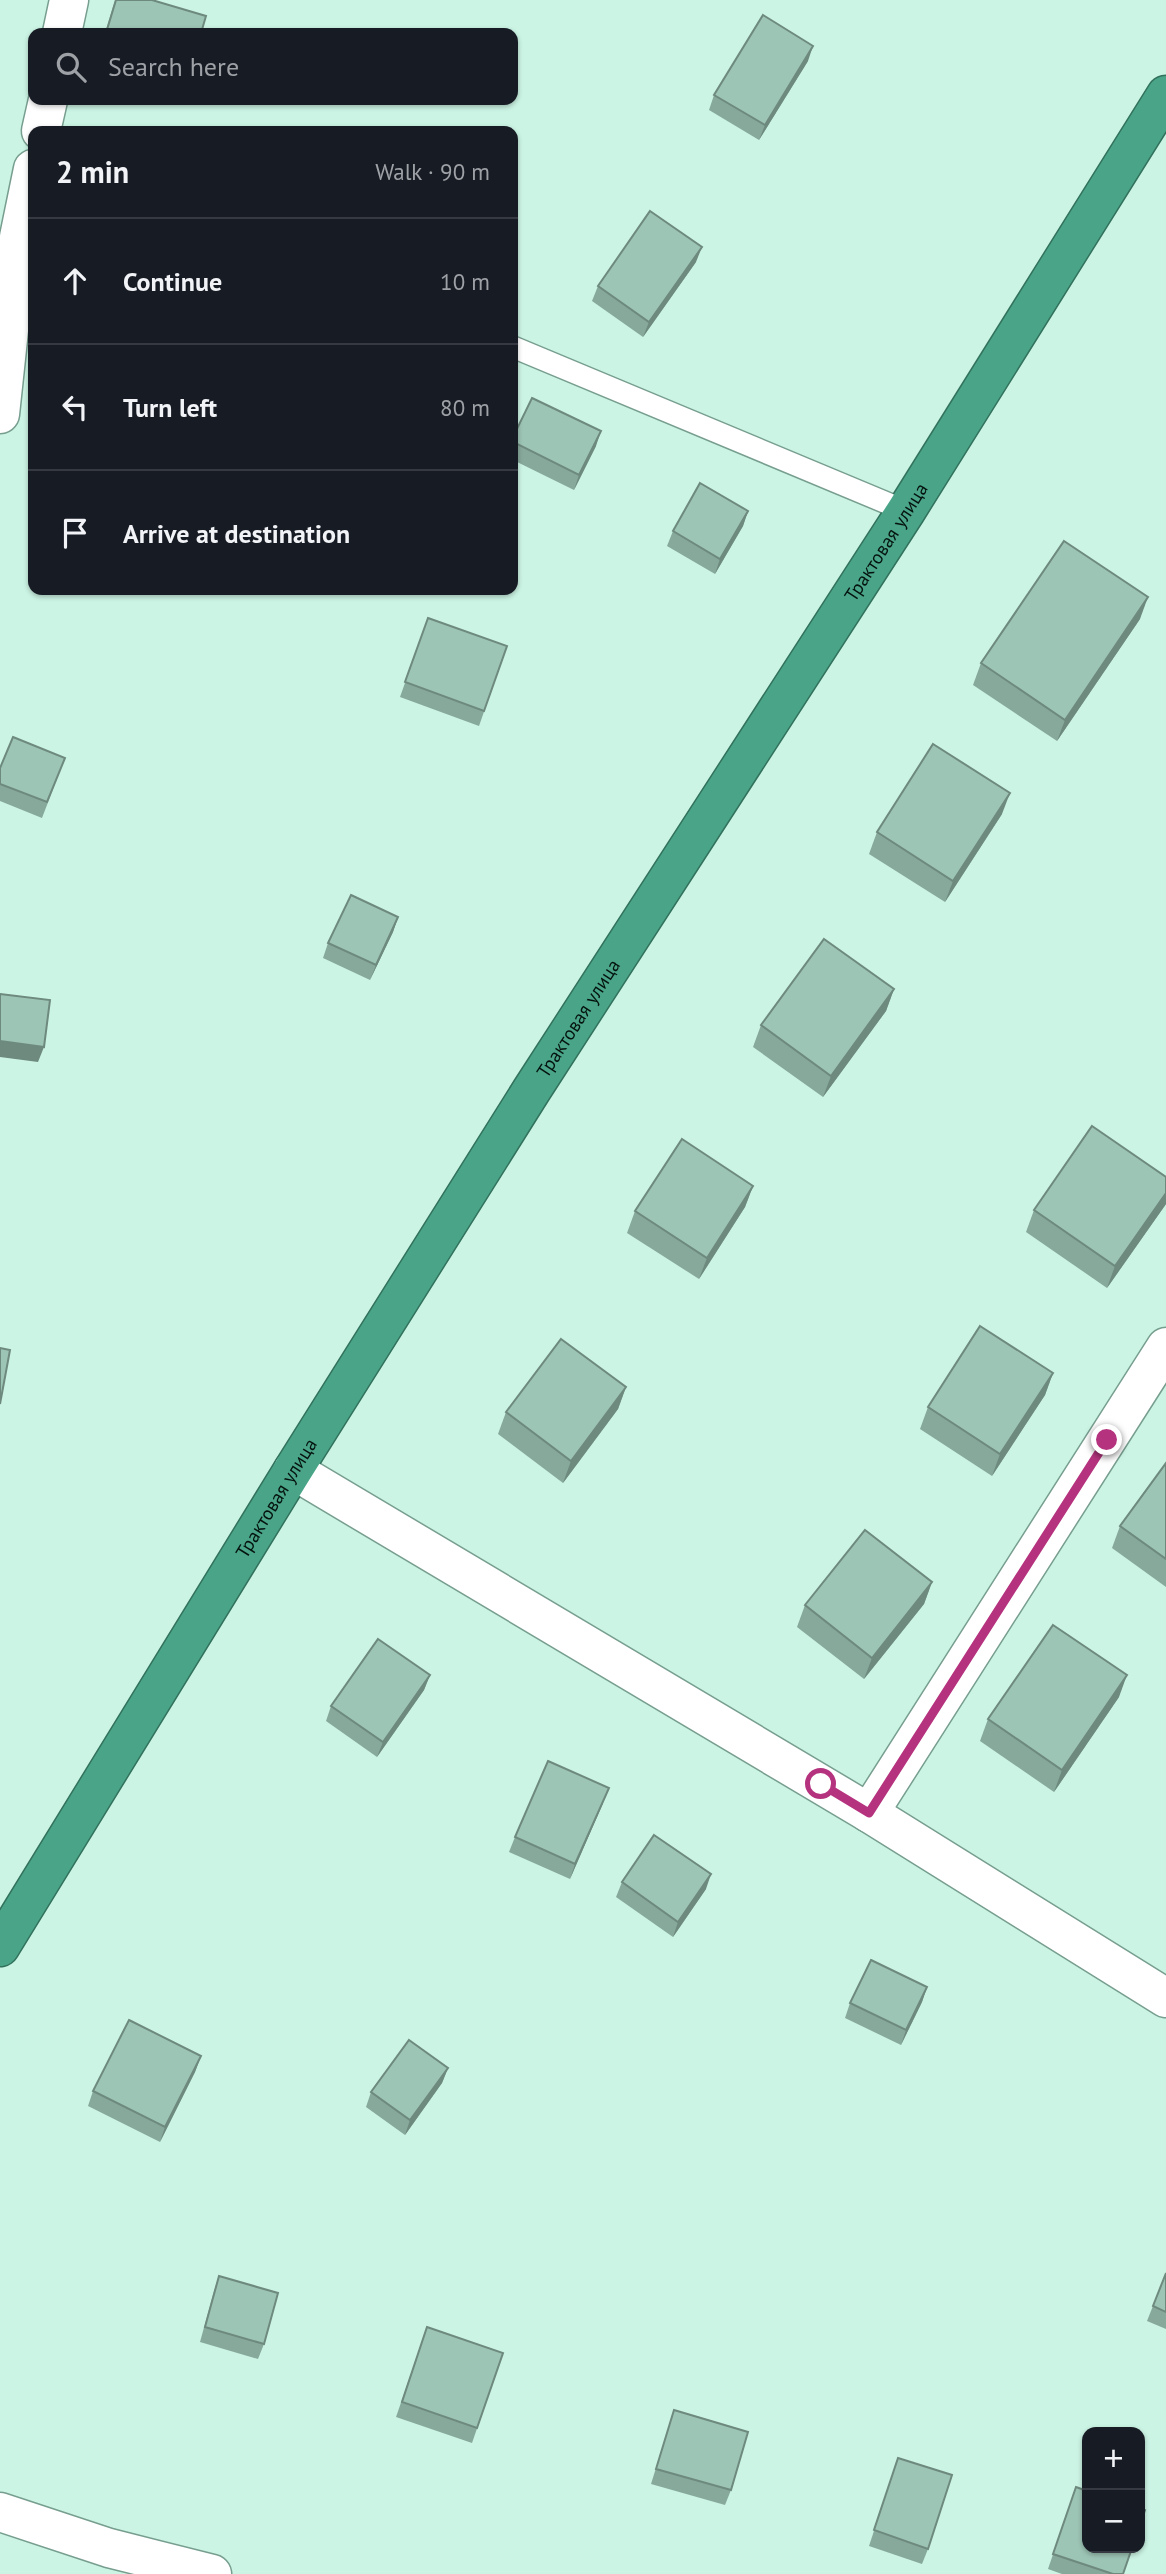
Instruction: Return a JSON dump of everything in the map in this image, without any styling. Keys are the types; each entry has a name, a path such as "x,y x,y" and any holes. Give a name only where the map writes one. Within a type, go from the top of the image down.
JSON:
{"highway":[{"name":"Трактовая улица","path":"0,1947 293,1470 546,1068 906,511 1166,95"}],"street":[{"path":"63,28 69,0"},
{"path":"42,126 47,105"},
{"path":"0,414 17,237 28,190"},
{"path":"869,1813 1166,1347"},
{"path":"293,1470 869,1813 1166,1998"},
{"path":"0,2512 109,2548 212,2574"}],"lane":[{"path":"518,349 906,511"}],"building":[{"path":"116,0 152,0 206,16 202,28 108,28"},
{"path":"763,15 813,46 765,125 714,95"},
{"path":"650,211 702,247 649,322 598,286"},
{"path":"532,398 601,431 579,475 518,444 518,427"},
{"path":"700,483 748,511 720,559 673,531"},
{"path":"1064,541 1148,597 1065,720 981,663"},
{"path":"428,618 507,646 484,711 405,682"},
{"path":"13,737 65,758 47,802 0,784 0,768"},
{"path":"933,744 1010,793 953,881 877,832"},
{"path":"351,895 398,917 376,965 328,943"},
{"path":"824,939 894,989 831,1076 761,1025"},
{"path":"0,994 50,1000 44,1047 0,1041"},
{"path":"1092,1126 1166,1177 1166,1193 1115,1266 1034,1210"},
{"path":"682,1139 753,1186 707,1258 635,1211"},
{"path":"980,1326 1053,1373 1000,1454 928,1407"},
{"path":"561,1339 626,1387 571,1461 506,1412"},
{"path":"0,1348 10,1350 0,1404"},
{"path":"1166,1463 1166,1559 1120,1526"},
{"path":"865,1530 932,1582 872,1658 805,1605"},
{"path":"1053,1625 1127,1675 1062,1770 988,1719"},
{"path":"378,1639 430,1675 383,1742 331,1706"},
{"path":"548,1761 609,1788 575,1864 515,1837"},
{"path":"654,1835 711,1874 678,1922 622,1882"},
{"path":"871,1960 927,1987 906,2030 850,2003"},
{"path":"129,2020 201,2056 165,2127 93,2091"},
{"path":"409,2040 448,2068 410,2120 371,2092"},
{"path":"1166,2273 1166,2312 1153,2306"},
{"path":"219,2276 278,2293 264,2344 205,2327"},
{"path":"427,2327 503,2353 477,2428 402,2402"},
{"path":"674,2410 748,2432 731,2490 656,2469"},
{"path":"898,2458 952,2475 928,2549 874,2530"},
{"path":"1076,2487 1082,2489 1082,2553 1130,2553 1123,2574 1113,2574 1053,2554"}],"route":[{"path":"821,1784 869,1813 1107,1440"}]}
